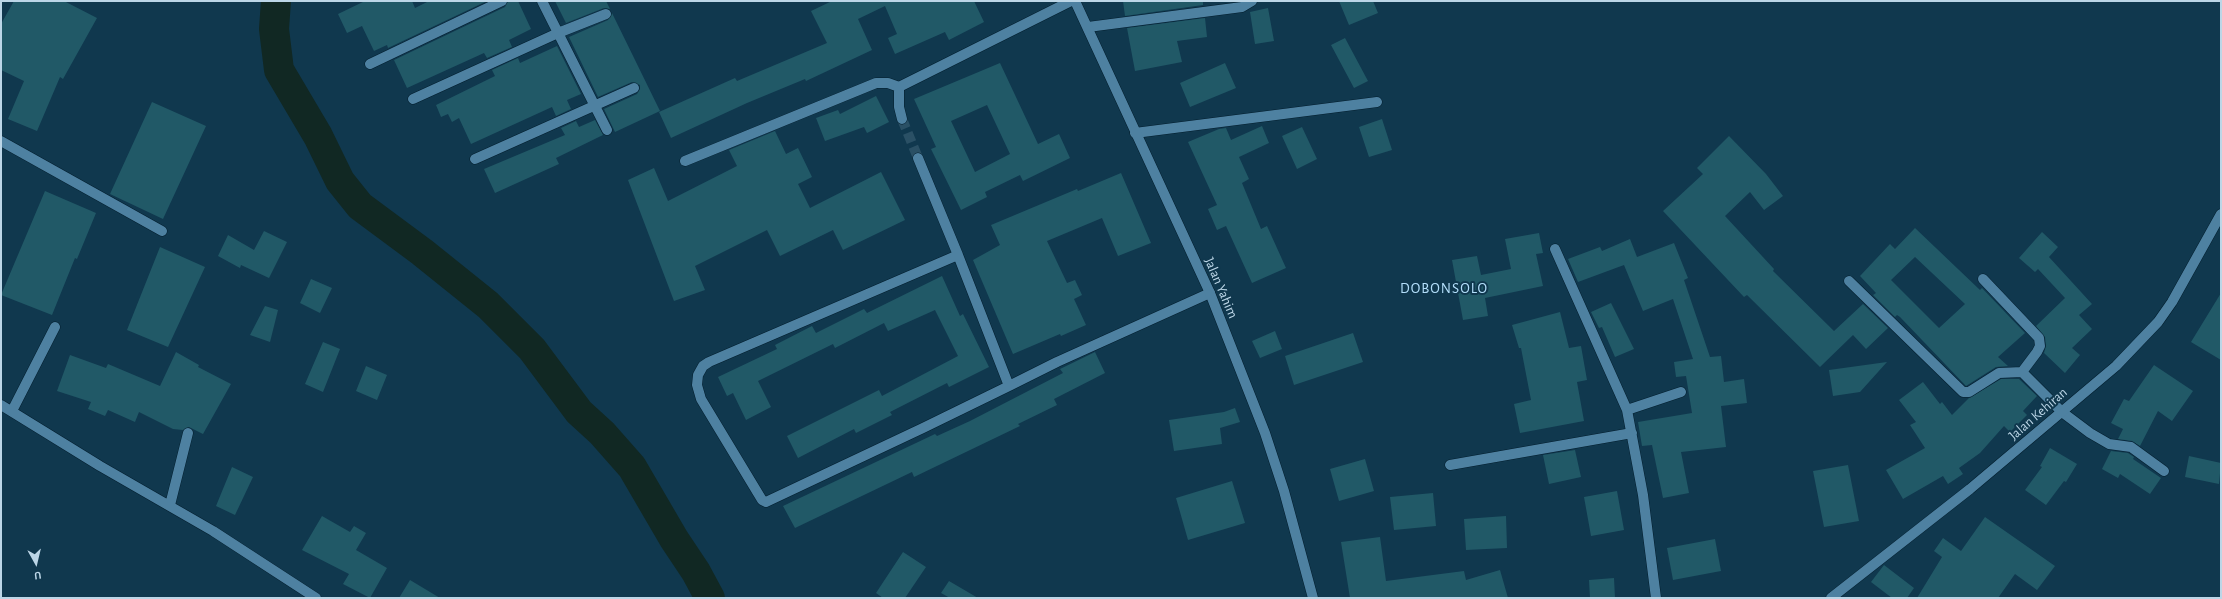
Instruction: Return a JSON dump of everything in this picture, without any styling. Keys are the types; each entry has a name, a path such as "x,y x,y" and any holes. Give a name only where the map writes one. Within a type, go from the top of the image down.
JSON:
{"street":[{"path":"370,64 502,1"},
{"path":"542,1 607,130"},
{"path":"684,161 876,83 888,83 899,87 1071,1"},
{"name":"Jalan Yahim","path":"1075,1 1088,26 1134,133 1210,293 1265,433 1284,491 1313,598"},
{"path":"1088,26 1242,7 1252,1"},
{"path":"413,99 558,33 606,14"},
{"path":"899,87 899,107 902,119"},
{"path":"475,159 594,104 634,88"},
{"path":"1134,133 1377,102"},
{"path":"1,142 162,231"},
{"path":"918,158 1009,386"},
{"name":"Jalan Kehiran","path":"1831,598 1970,489 2116,366 2158,322 2172,302 2221,214"},
{"path":"1555,249 1627,410 1643,495 1656,598"},
{"path":"958,255 709,362 703,366 698,374 697,385 700,398 762,500 766,502 1091,346 1210,293"},
{"path":"1982,279 2039,338 2040,346 2037,352 2022,372"},
{"path":"1849,281 1962,392 1969,392 1998,373 2022,372 2062,412 2103,442 2131,448 2164,471"},
{"path":"12,411 55,327"},
{"path":"1627,410 1681,392"},
{"path":"1,406 12,411 100,466 170,505 316,598"},
{"path":"170,505 188,433"},
{"path":"1450,465 1632,433"}],"building":[{"path":"14,1 64,1 97,18 63,79 60,77 37,131 8,119 24,81 1,70 1,24"},
{"path":"365,1 412,1 415,8 429,1 487,1 388,48 387,45 374,51 362,26 347,33 338,14"},
{"path":"508,1 518,1 531,29 509,40 512,47 487,58 484,53 407,88 394,60 505,7"},
{"path":"555,1 606,1 610,9 604,8 566,23"},
{"path":"832,1 974,1 984,22 949,40 945,32 895,54 888,38 897,34 885,6 858,19 872,50 806,81 805,79 747,103 671,138 659,112 735,78 737,81 827,43 811,11"},
{"path":"1123,1 1203,1 1203,5 1125,16"},
{"path":"1339,1 1373,1 1378,13 1349,25"},
{"path":"1268,8 1274,41 1255,44 1250,12"},
{"path":"612,13 660,111 615,132 604,109 637,94 640,89 640,85 632,82 598,97 569,37 608,20"},
{"path":"1205,18 1207,37 1177,41 1182,62 1135,71 1127,28"},
{"path":"1345,38 1368,81 1354,88 1331,45"},
{"path":"557,46 581,94 567,100 571,109 556,116 552,107 471,144 459,118 452,122 448,114 441,117 436,105 495,76 492,70 518,58 520,63"},
{"path":"1000,63 1038,144 1059,134 1070,158 1023,181 1020,175 985,192 987,197 961,210 931,149 936,147 914,99","holes":["987,105 1010,154 975,172 951,121"]},
{"path":"1225,63 1236,88 1190,107 1180,83"},
{"path":"876,96 889,122 867,133 864,127 825,141 816,118 838,110 840,114"},
{"path":"152,102 206,126 163,219 110,194"},
{"path":"1382,119 1392,150 1369,157 1359,127"},
{"path":"595,120 603,135 556,158 559,164 495,193 484,169 565,135 561,128 576,121 579,127"},
{"path":"1262,126 1269,143 1239,157 1249,179 1242,183 1261,229 1267,226 1286,268 1252,283 1226,226 1217,230 1208,209 1217,205 1188,142 1219,129 1226,128 1231,140"},
{"path":"1302,127 1317,159 1297,169 1282,136"},
{"path":"775,131 786,154 798,148 812,177 798,184 810,208 881,172 905,220 843,250 833,230 780,256 767,230 695,266 705,290 674,301 628,180 654,168 668,201 737,166 729,150"},
{"path":"1729,136 1766,174 1783,196 1764,210 1750,192 1725,216 1774,269 1773,271 1834,331 1863,304 1888,328 1866,349 1853,335 1820,367 1747,295 1744,297 1663,211 1703,174 1697,168"},
{"path":"1121,173 1151,243 1118,256 1102,218 1047,241 1067,283 1075,280 1082,295 1074,299 1086,325 1061,336 1060,334 1013,354 973,260 1000,245 991,225 1077,189 1078,191"},
{"path":"45,191 96,213 77,259 75,258 52,315 1,295"},
{"path":"1915,228 1980,290 1982,288 2025,333 1998,357 2008,366 1996,367 1966,386 1900,317 1897,315 1895,317 1873,295 1876,293 1860,276 1890,244 1895,249","holes":["1915,257 1965,304 1939,328 1891,280"]},
{"path":"264,231 287,242 269,278 241,265 240,268 218,256 228,235 254,250"},
{"path":"2042,232 2058,247 2049,257 2092,304 2079,315 2092,329 2072,348 2080,355 2065,373 2044,353 2046,346 2045,337 2036,326 2065,298 2038,269 2035,272 2019,258"},
{"path":"1539,233 1543,253 1536,254 1543,286 1485,298 1488,316 1463,320 1452,260 1477,256 1481,275 1511,269 1505,239"},
{"path":"1630,239 1637,257 1674,243 1688,278 1684,280 1710,357 1721,356 1724,382 1744,379 1747,403 1721,406 1726,447 1681,452 1689,493 1663,498 1652,445 1642,446 1638,422 1692,413 1686,376 1676,377 1674,362 1693,359 1673,299 1643,311 1624,265 1578,282 1568,259 1600,247 1602,251"},
{"path":"160,247 205,267 168,347 127,330"},
{"path":"942,276 960,316 963,314 989,367 949,387 947,383 890,412 892,415 856,433 854,429 798,458 787,436 879,390 882,396 958,356 935,310 888,331 884,323 835,348 833,344 758,381 771,407 746,420 733,393 727,396 718,377 777,349 775,345 812,326 816,333 864,309 867,313"},
{"path":"311,279 332,288 320,313 300,303"},
{"path":"2221,293 2221,360 2191,342"},
{"path":"1611,303 1634,349 1615,357 1602,327 1599,328 1591,312"},
{"path":"265,306 278,310 270,342 250,335"},
{"path":"1560,312 1569,348 1581,346 1587,380 1577,382 1584,421 1520,433 1514,404 1531,400 1521,348 1519,348 1512,325"},
{"path":"1275,331 1282,349 1260,358 1252,341"},
{"path":"1353,333 1363,362 1294,385 1285,356"},
{"path":"323,342 340,349 323,392 305,384"},
{"path":"176,352 199,365 198,367 231,384 203,434 189,427 183,430 173,429 139,412 135,422 108,410 105,416 88,409 91,402 57,391 70,355 106,368 108,364 160,386"},
{"path":"1095,352 1105,373 1054,399 1057,405 1018,424 1020,426 914,477 912,472 795,528 783,506 935,434 937,436 970,421 1063,373 1060,369"},
{"path":"1887,362 1860,392 1833,396 1829,370"},
{"path":"2154,365 2193,391 2172,421 2158,411 2140,446 2132,441 2118,439 2123,429 2111,423 2124,399 2129,401"},
{"path":"366,366 387,375 377,400 356,391"},
{"path":"2001,379 2019,379 2037,396 2023,411 2027,415 2010,432 2004,426 1980,453 1959,468 1963,474 1948,484 1943,476 1903,499 1886,470 1925,448 1910,425 1916,422 1899,400 1923,382 1940,404 1942,402 1952,415 1969,398"},
{"path":"1235,408 1240,422 1220,428 1222,444 1174,451 1169,420 1224,412"},
{"path":"2050,448 2077,464 2066,482 2064,481 2046,505 2025,490 2042,467 2040,466"},
{"path":"1575,450 1581,477 1549,484 1543,455"},
{"path":"2111,451 2128,453 2134,457 2133,459 2161,478 2150,494 2120,474 2118,478 2102,469"},
{"path":"2189,456 2221,463 2219,484 2185,477"},
{"path":"1365,459 1374,491 1339,501 1330,469"},
{"path":"1848,465 1859,521 1824,527 1813,471"},
{"path":"232,467 253,477 235,515 216,506"},
{"path":"1232,481 1245,523 1188,540 1176,498"},
{"path":"1617,491 1624,530 1591,536 1584,497"},
{"path":"1433,493 1436,526 1394,530 1390,497"},
{"path":"322,516 350,532 354,526 366,533 356,550 387,568 370,598 343,584 349,574 302,550"},
{"path":"1506,516 1507,548 1466,550 1464,519"},
{"path":"1985,517 2055,566 2037,590 2015,574 1998,598 1917,598 1942,557 1934,551 1943,538 1961,551"},
{"path":"1380,537 1386,581 1464,571 1466,580 1500,570 1508,598 1350,598 1341,542"},
{"path":"1715,539 1721,571 1673,580 1667,548"},
{"path":"903,552 926,567 905,598 883,598 876,593"},
{"path":"1884,565 1914,588 1907,598 1892,598 1871,582"},
{"path":"1614,578 1615,598 1590,598 1589,580"},
{"path":"410,580 440,598 399,598"},
{"path":"949,581 978,598 950,598 941,593"}],"waterway":[{"path":"276,1 274,29 279,70 318,136 340,181 360,206 422,252 488,305 532,349 579,412 602,433 632,467 674,539 696,572 710,598"}],"tunnel":[{"path":"902,119 918,158"}],"district":[{"name":"DOBONSOLO","path":"1444,288"}]}
